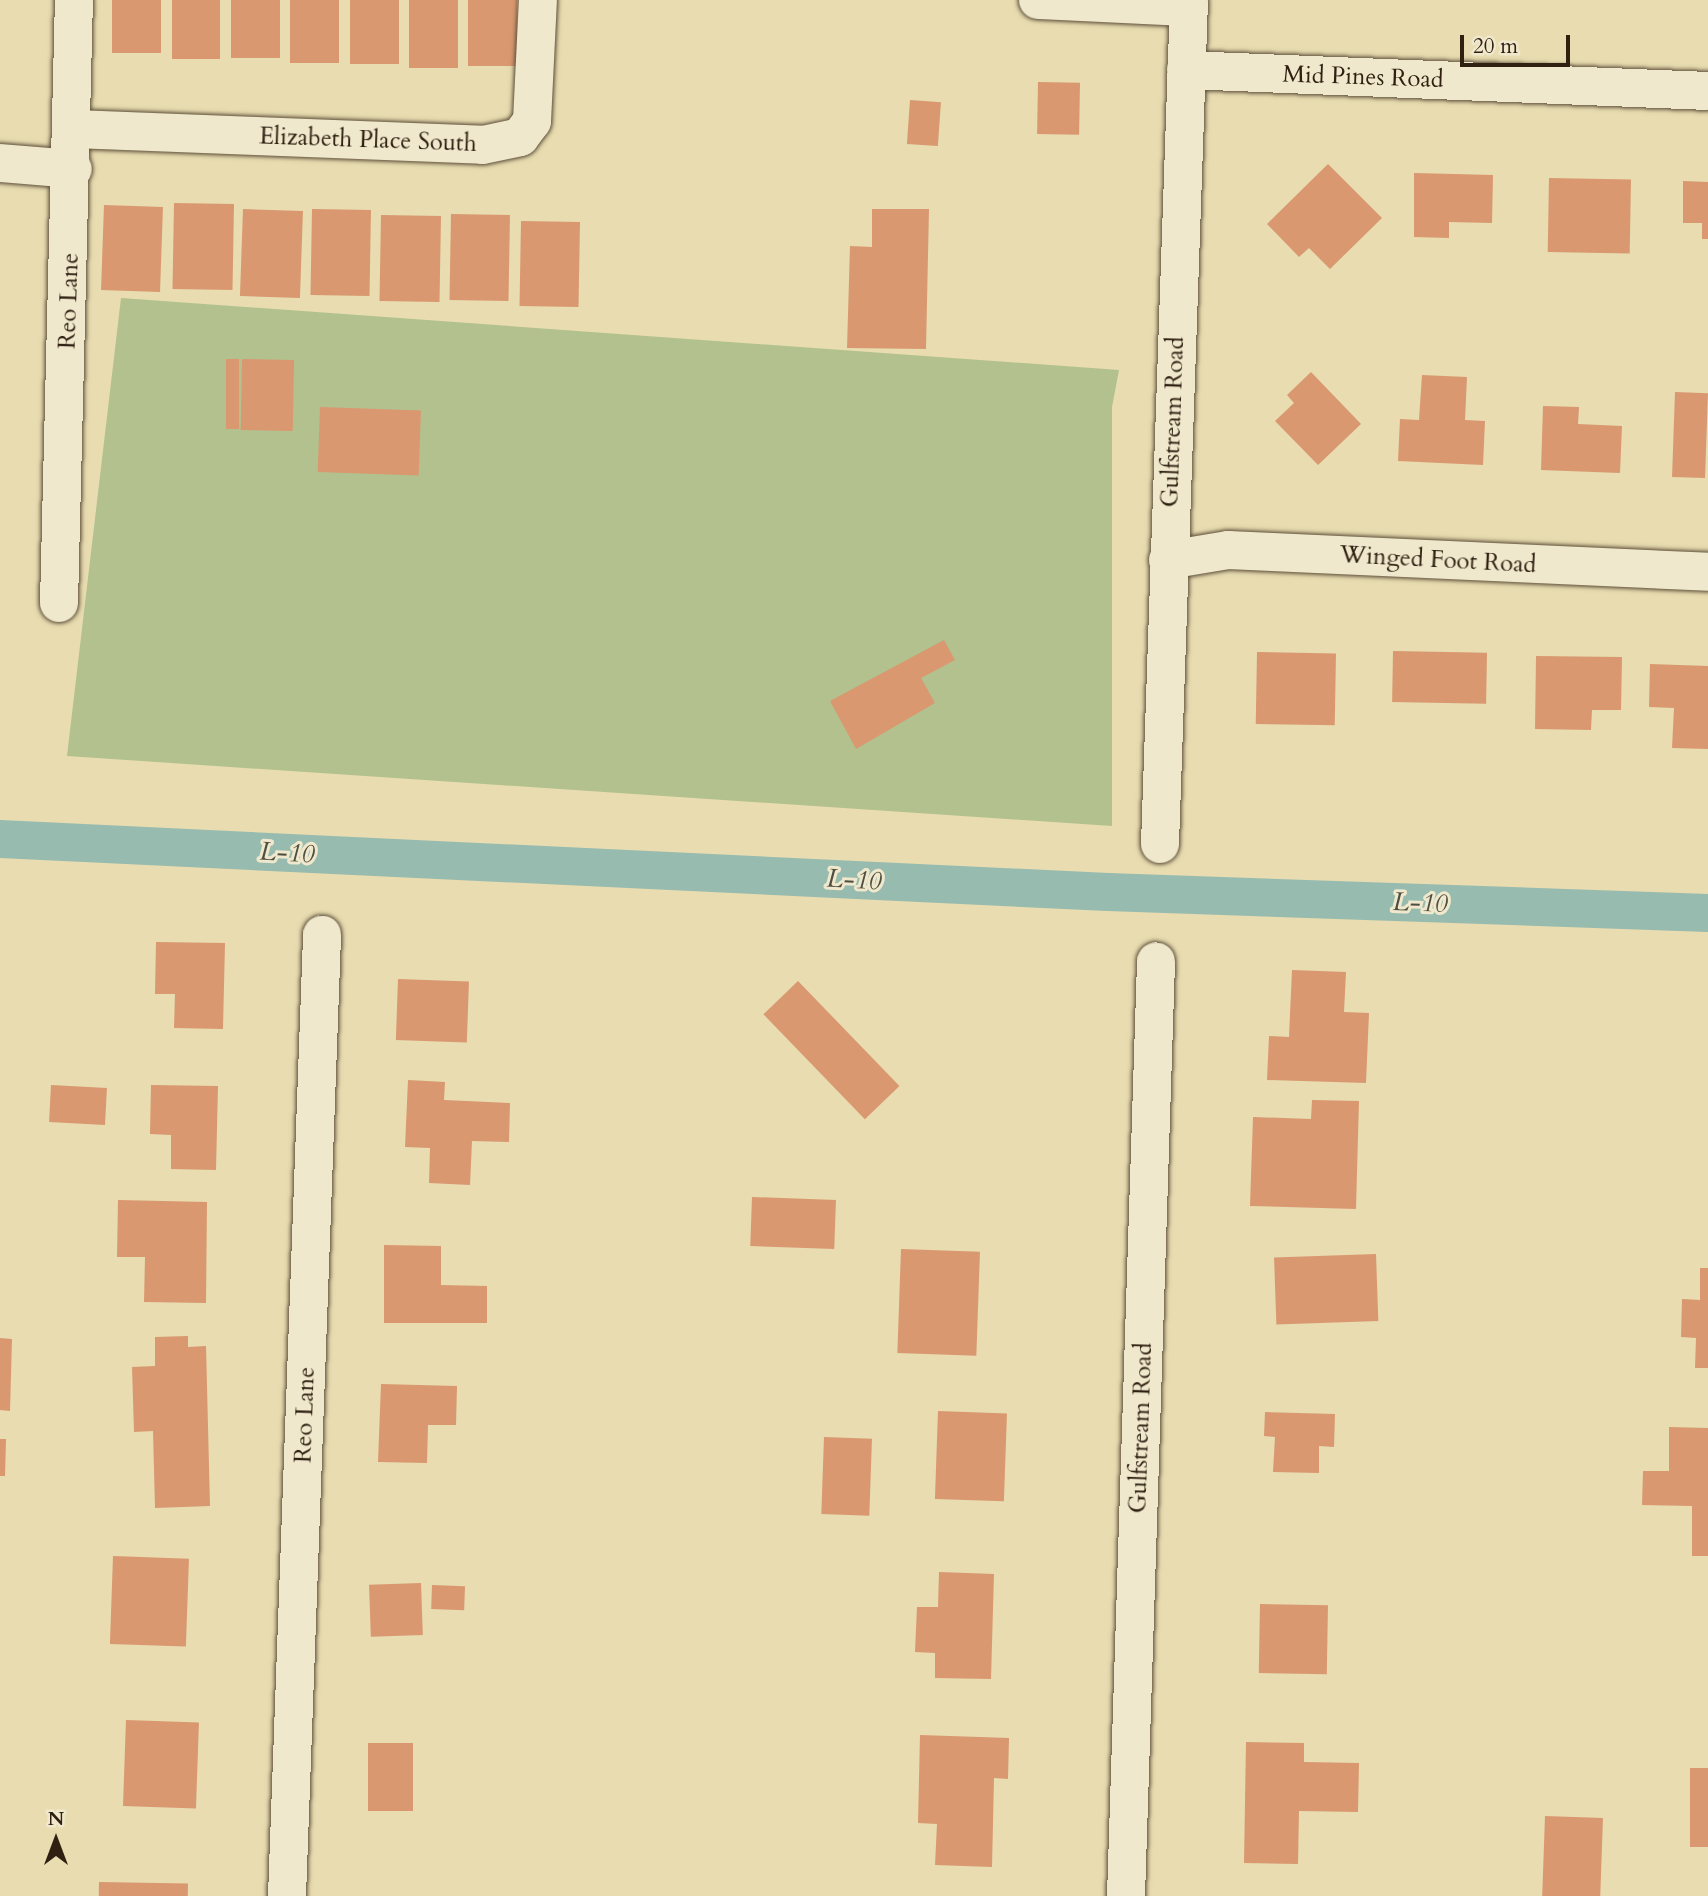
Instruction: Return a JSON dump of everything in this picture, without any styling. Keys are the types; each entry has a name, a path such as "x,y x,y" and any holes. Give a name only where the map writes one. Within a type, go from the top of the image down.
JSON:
{"street":[{"name":"Reo Lane","path":"60,603 74,129 74,0"},
{"name":"Elizabeth Place South","path":"74,129 483,145 520,137 533,121 538,0"},
{"path":"1038,0 1189,4"},
{"name":"Gulfstream Road","path":"1160,844 1189,4"},
{"name":"Mid Pines Road","path":"1186,70 1708,91"},
{"path":"0,163 73,169"},
{"name":"Winged Foot Road","path":"1168,560 1228,550 1708,572"},
{"name":"Reo Lane","path":"288,1896 323,935"},
{"name":"Gulfstream Road","path":"1126,1896 1156,961"}],"green space":[{"path":"121,298 1119,370 1112,407 1112,826 67,756"}],"building":[{"path":"112,0 161,0 161,53 112,53"},
{"path":"172,0 220,0 220,59 172,59"},
{"path":"231,0 280,0 280,58 231,58"},
{"path":"290,0 339,0 339,63 290,63"},
{"path":"350,0 399,0 399,64 350,64"},
{"path":"409,0 458,0 458,68 409,68"},
{"path":"468,0 517,0 517,66 468,66"},
{"path":"1038,82 1080,83 1079,135 1037,134"},
{"path":"910,100 941,102 938,146 907,144"},
{"path":"1328,164 1382,218 1330,269 1309,248 1299,257 1267,224"},
{"path":"1414,173 1493,175 1492,223 1449,222 1449,238 1414,237"},
{"path":"1549,178 1631,179 1630,253 1548,252"},
{"path":"1683,181 1708,182 1708,239 1702,239 1702,223 1683,223"},
{"path":"174,203 234,204 232,290 172,289"},
{"path":"104,205 163,207 160,292 101,290"},
{"path":"243,209 303,211 300,298 240,296"},
{"path":"312,209 371,210 369,296 310,295"},
{"path":"872,209 929,209 926,349 847,348 850,246 872,247"},
{"path":"451,214 510,215 508,301 449,300"},
{"path":"381,215 441,216 439,302 379,301"},
{"path":"521,221 580,222 579,307 520,306"},
{"path":"226,359 239,359 239,429 226,429"},
{"path":"242,359 294,360 293,431 241,430"},
{"path":"1311,372 1361,424 1318,465 1275,421 1294,403 1287,395"},
{"path":"1422,375 1467,377 1465,420 1485,421 1483,465 1398,461 1400,419 1419,420"},
{"path":"1675,392 1708,393 1705,478 1672,477"},
{"path":"1543,406 1579,407 1578,424 1622,426 1620,473 1541,470"},
{"path":"320,407 421,411 419,475 318,472"},
{"path":"944,640 955,660 921,678 935,703 856,749 830,701"},
{"path":"1393,651 1487,653 1486,704 1392,702"},
{"path":"1257,652 1336,653 1335,725 1256,724"},
{"path":"1536,656 1622,657 1621,710 1592,710 1591,730 1535,729"},
{"path":"1650,664 1708,666 1708,749 1672,748 1674,708 1649,707"},
{"path":"156,942 225,943 223,1029 174,1028 175,994 155,994"},
{"path":"1292,970 1346,972 1344,1012 1369,1013 1366,1083 1267,1080 1269,1036 1289,1037"},
{"path":"398,979 469,981 467,1042 396,1040"},
{"path":"798,981 899,1086 865,1119 763,1014"},
{"path":"408,1080 445,1082 444,1100 510,1103 509,1142 472,1141 470,1185 429,1183 430,1148 405,1147"},
{"path":"51,1085 107,1088 105,1125 49,1122"},
{"path":"151,1085 218,1086 216,1170 171,1169 171,1135 150,1134"},
{"path":"1312,1100 1359,1101 1356,1209 1250,1206 1253,1117 1311,1119"},
{"path":"752,1197 836,1200 834,1249 750,1246"},
{"path":"118,1200 207,1202 206,1303 144,1302 145,1257 117,1257"},
{"path":"384,1245 441,1246 441,1285 487,1286 487,1323 384,1323"},
{"path":"901,1249 980,1252 976,1356 897,1353"},
{"path":"1376,1254 1378,1321 1276,1325 1274,1258"},
{"path":"1700,1268 1708,1268 1708,1368 1695,1368 1696,1338 1681,1337 1682,1299 1700,1300"},
{"path":"188,1336 188,1347 206,1346 210,1506 155,1508 153,1431 134,1432 132,1367 155,1366 155,1337"},
{"path":"0,1338 12,1339 10,1411 0,1410"},
{"path":"381,1384 457,1386 456,1425 428,1425 427,1463 378,1462"},
{"path":"938,1411 1007,1413 1004,1501 935,1499"},
{"path":"1265,1412 1335,1414 1334,1447 1319,1446 1319,1473 1273,1472 1275,1437 1264,1436"},
{"path":"1669,1427 1708,1428 1708,1556 1692,1556 1692,1506 1642,1505 1643,1471 1669,1471"},
{"path":"824,1437 872,1439 869,1516 821,1514"},
{"path":"0,1439 6,1439 5,1476 0,1476"},
{"path":"113,1556 189,1559 186,1647 110,1644"},
{"path":"939,1572 994,1574 991,1679 935,1678 935,1653 915,1652 917,1607 938,1607"},
{"path":"421,1583 423,1635 371,1637 369,1585"},
{"path":"432,1585 465,1586 464,1610 431,1609"},
{"path":"1260,1604 1328,1605 1327,1674 1259,1673"},
{"path":"126,1720 199,1723 196,1808 123,1806"},
{"path":"920,1735 1009,1738 1008,1779 994,1778 992,1867 935,1865 937,1824 918,1823"},
{"path":"1246,1742 1304,1743 1304,1762 1359,1763 1358,1812 1299,1811 1298,1864 1244,1863"},
{"path":"368,1743 413,1743 413,1811 368,1811"},
{"path":"1690,1768 1708,1768 1708,1847 1690,1847"},
{"path":"1545,1816 1603,1818 1600,1896 1542,1896"},
{"path":"99,1882 188,1884 188,1896 99,1896"}],"waterway":[{"name":"L-10","path":"0,839 1108,892 1708,913"}]}
